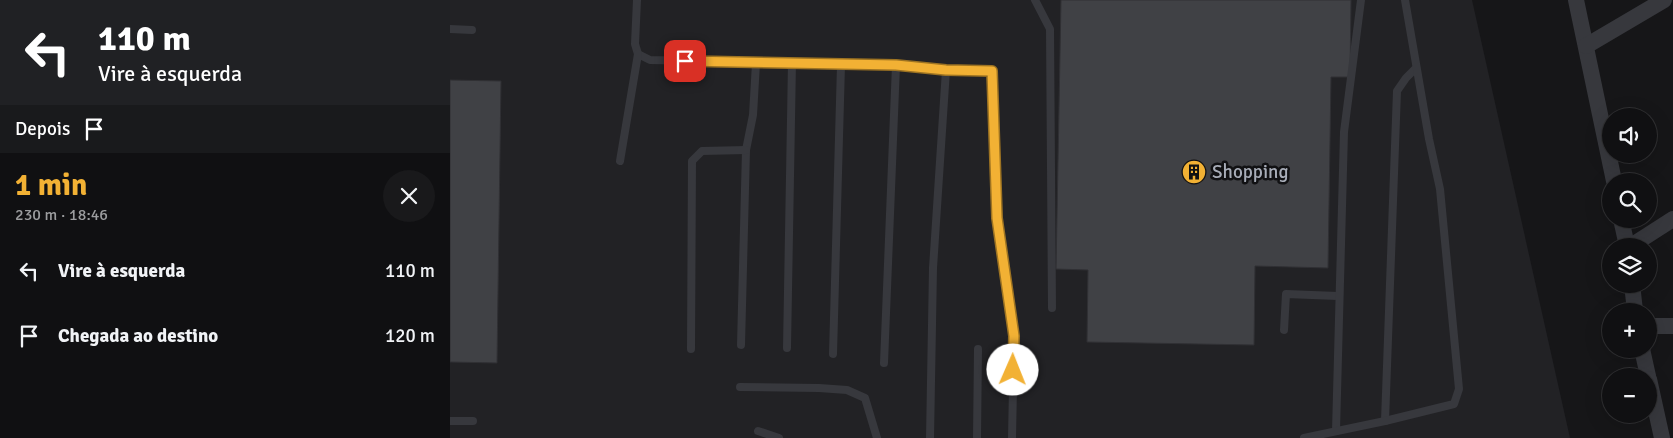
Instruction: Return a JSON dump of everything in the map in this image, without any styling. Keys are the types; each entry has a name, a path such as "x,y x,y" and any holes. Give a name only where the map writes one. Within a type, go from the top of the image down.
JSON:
{"street":[{"path":"1576,0 1612,173"},
{"path":"1586,46 1664,0"},
{"path":"1643,238 1673,219"},
{"path":"1657,326 1673,326"},
{"path":"1657,417 1662,438"}],"lane":[{"path":"620,161 638,54 635,44 637,0"},
{"path":"1035,0 1050,29 1052,308"},
{"path":"1336,432 1338,296 1344,132 1361,0"},
{"path":"1304,438 1454,404 1459,389 1440,189 1416,68 1405,0"},
{"path":"450,29 472,30"},
{"path":"638,54 650,60 896,65 946,70 992,71 997,218 1014,336 1012,438"},
{"path":"787,348 792,62"},
{"path":"740,345 746,150 753,114 756,63"},
{"path":"833,354 841,65"},
{"path":"884,363 896,65"},
{"path":"1385,421 1397,91 1416,68"},
{"path":"930,438 933,268 946,70"},
{"path":"691,349 692,161 702,151 746,150"},
{"path":"1284,330 1286,294 1338,296"},
{"path":"976,438 978,349"},
{"path":"740,388 847,390 865,398 877,438"},
{"path":"450,421 473,421"},
{"path":"758,431 779,438"}],"shaded area":[{"path":"450,0 1472,0 1570,438 450,438"}],"building":[{"name":"Shopping","path":"1061,0 1351,0 1350,77 1331,77 1328,268 1255,266 1254,345 1087,342 1088,270 1056,269"},
{"path":"450,80 501,81 497,363 450,362"}],"place":[{"name":"Shopping","path":"1194,172"}],"route":[{"path":"685,61 896,65 946,70 992,71 997,218 1014,336 1013,370"}]}
